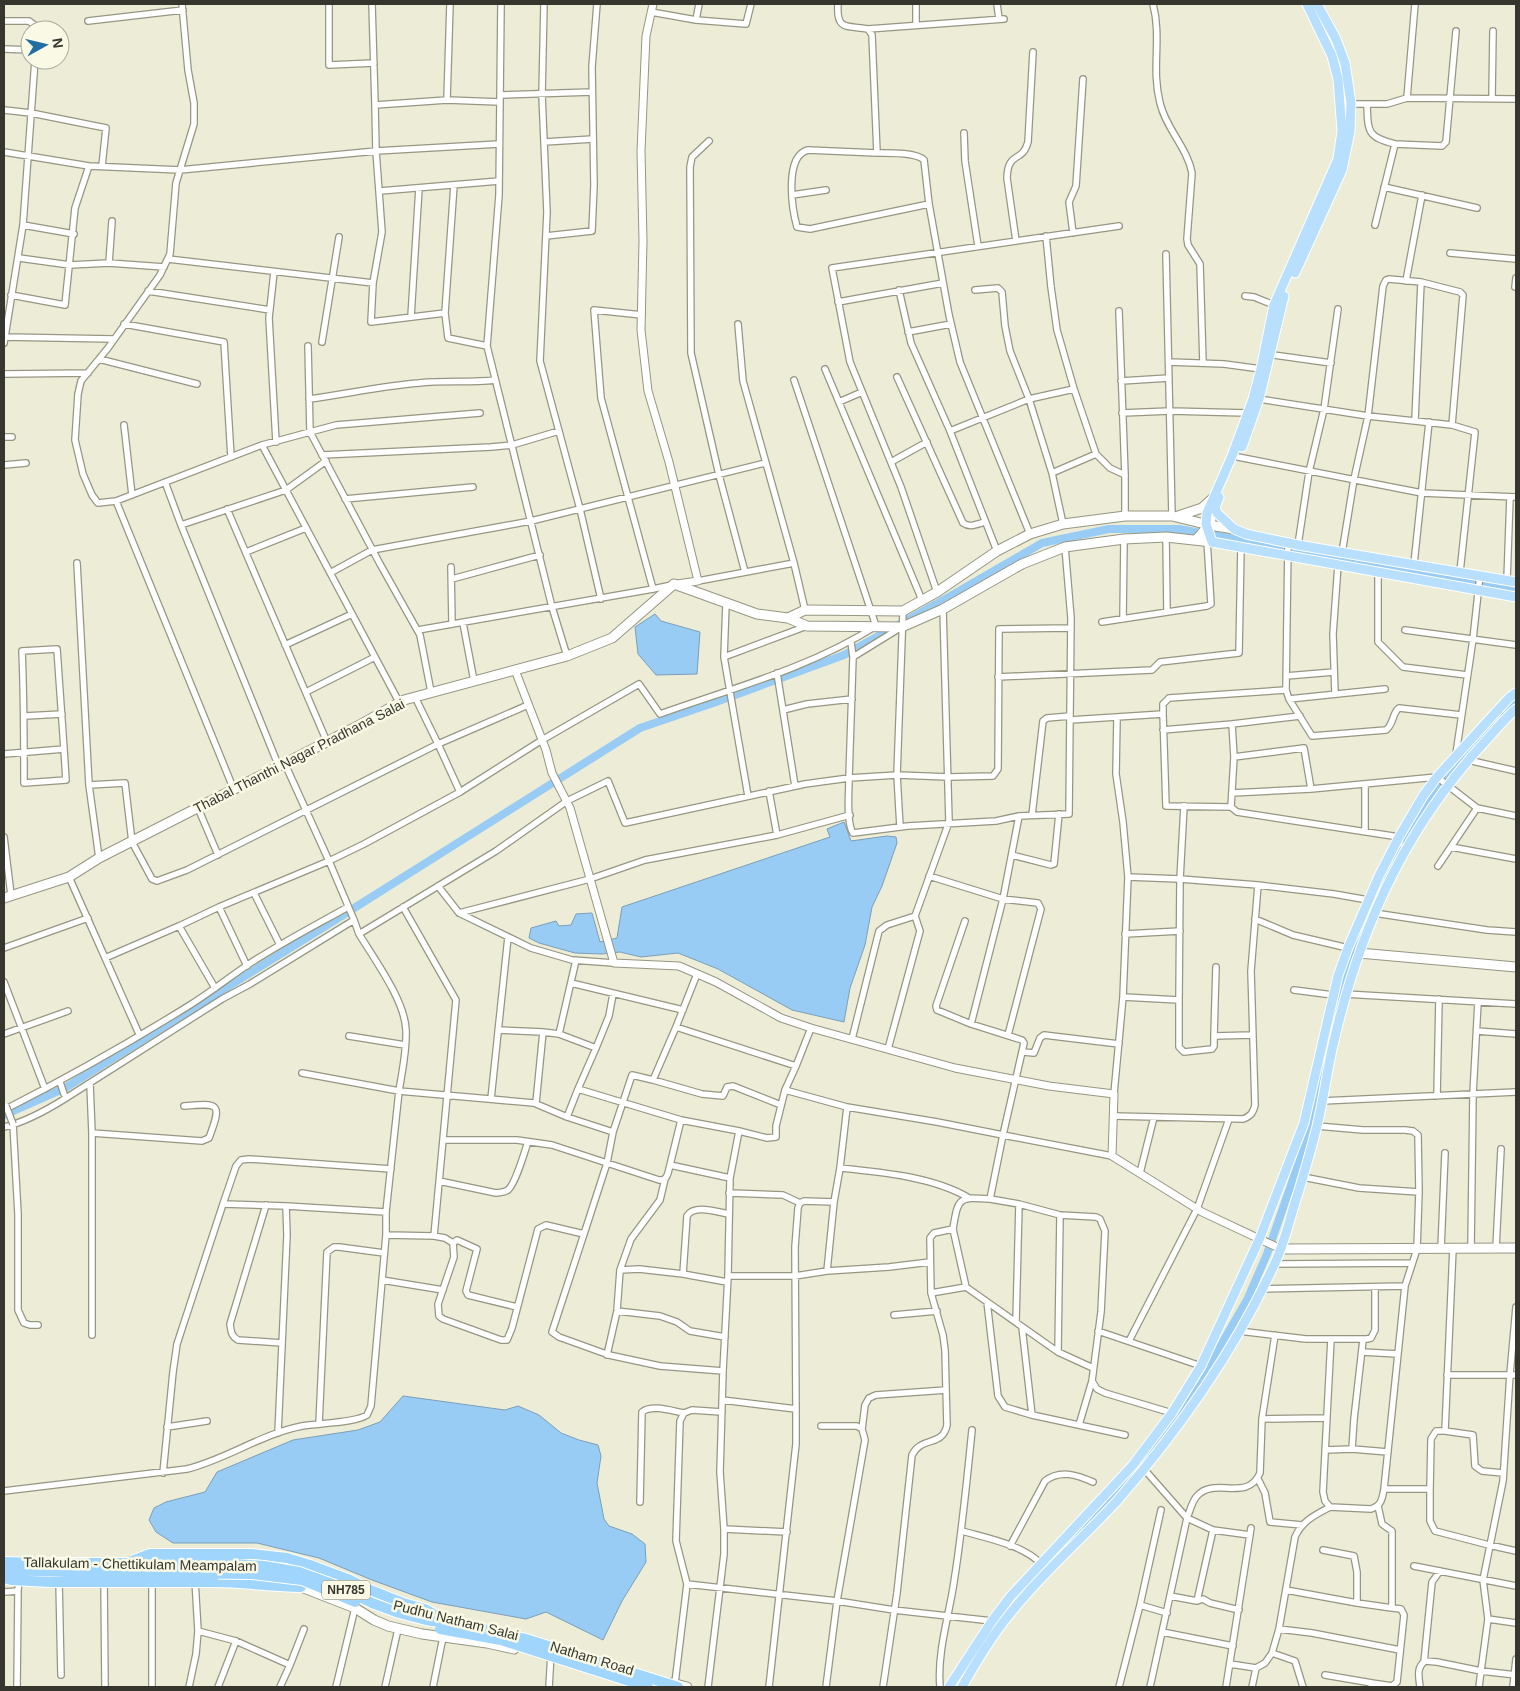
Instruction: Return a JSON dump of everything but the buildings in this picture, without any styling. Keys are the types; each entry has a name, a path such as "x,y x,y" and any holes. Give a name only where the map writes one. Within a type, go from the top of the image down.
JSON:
{"highway":[{"path":"126,1563 150,1554 251,1554 287,1558 350,1580 403,1603 425,1609 441,1618"},
{"name":"Tallakulam - Chettikulam Meampalam","path":"4,1562 223,1563 264,1566 299,1572 336,1585 372,1603 399,1613 526,1639 676,1685"},
{"name":"Tallakulam - Chettikulam Meampalam","path":"4,1570 252,1574 302,1580 383,1614 408,1622 501,1640 648,1687"},
{"path":"4,1576 11,1580 51,1582 241,1582 281,1587 301,1587"}],"main road":[{"path":"1206,533 1207,513 1238,457 1259,399 1274,305 1338,159 1342,131 1338,79 1332,56 1307,4"},
{"path":"1317,4 1342,52 1348,75 1351,103 1350,131 1342,170 1281,304 1267,354 1214,503 1219,516 1234,529 1338,565 1516,597"},
{"path":"900,622 922,600 934,594 997,551 1030,534 1063,524 1124,516 1174,516 1214,503"},
{"path":"1174,516 1206,533 1241,546 1288,549 1298,546 1512,581"},
{"path":"674,584 757,614 788,618 807,626 876,626 900,622 941,610 1022,564 1065,548 1124,539 1166,537 1234,529"},
{"name":"Thabal Thanthi Nagar Pradhana Salai","path":"7,896 69,877 99,858 327,742 399,702 567,656 612,638 674,584"},
{"path":"934,594 941,610"},
{"path":"788,618 806,610 871,612 900,622"},
{"path":"962,1687 977,1661 1009,1615 1144,1469 1205,1388 1239,1331 1274,1264 1277,1248 1303,1177 1317,1126 1345,994 1374,913 1398,860 1426,814 1456,756 1509,698 1516,693"},
{"path":"949,1687 1010,1597 1133,1466 1172,1413 1201,1366 1263,1241 1304,1123 1333,995 1348,948 1398,837 1423,796 1468,760 1514,712"},
{"path":"1359,953 1516,967"},
{"path":"1277,1248 1516,1248"},
{"name":"Pudhu Natham Salai","path":"4,1557 113,1560 225,1558 279,1563 305,1570 403,1609 476,1624 526,1637"},
{"path":"4,1576 59,1579 240,1578 295,1585 357,1610"},
{"name":"Natham Road","path":"357,1610 374,1620 398,1628 508,1647 638,1687"},
{"name":"Natham Road","path":"526,1637 687,1687"}],"street":[{"path":"329,4 329,65 374,63"},
{"path":"372,4 376,151 382,232 372,283 371,322 445,313"},
{"path":"447,100 450,4"},
{"path":"501,4 499,181 487,346 552,607 567,656"},
{"path":"544,4 542,95 547,212 540,361 580,509 601,598"},
{"path":"546,236 592,232 594,185 592,67 597,4"},
{"path":"696,20 699,4"},
{"path":"698,581 669,462 648,391 642,330 641,151 646,36 652,8 696,20 746,24 751,4"},
{"path":"838,4 839,21 842,24 846,27 868,29 1002,19 997,4"},
{"path":"916,4 916,24"},
{"path":"1153,4 1158,38 1155,74 1158,96 1168,125 1183,147 1190,162 1192,173 1187,239 1188,245 1200,264 1203,363"},
{"path":"1407,98 1415,4"},
{"path":"88,21 183,7 188,70 194,103 194,124 176,183 168,259 160,275 81,381 78,394 75,440 83,474 92,495 98,503 116,501 262,446 336,425 480,413"},
{"path":"4,21 20,21"},
{"path":"868,29 872,35 877,153"},
{"path":"1367,104 1367,122 1371,133 1377,140 1395,144 1442,146 1445,144 1456,31"},
{"path":"1492,98 1493,31"},
{"path":"4,50 20,50"},
{"path":"1016,241 1007,168 1009,162 1025,151 1028,142 1034,52"},
{"path":"4,343 23,225 34,70"},
{"path":"1073,232 1069,202 1076,186 1084,79"},
{"path":"500,95 592,92"},
{"path":"1340,104 1387,104 1407,98 1516,99"},
{"path":"375,105 447,100 500,102"},
{"path":"4,110 31,113 106,128 102,166"},
{"path":"964,133 965,161 978,246"},
{"path":"544,142 593,139"},
{"path":"709,141 692,157 690,167 691,352 719,475 745,572"},
{"path":"4,152 88,166 180,170 376,151 500,144"},
{"path":"1375,225 1395,144"},
{"path":"929,204 810,229 802,229 797,227 792,195 793,172 797,157 802,151 808,150 921,156 924,160 929,204 943,283 960,362 1030,534"},
{"path":"11,295 65,305 74,234 75,208 88,166"},
{"path":"380,191 499,181"},
{"path":"454,185 445,313 448,338 487,346"},
{"path":"1384,187 1477,208"},
{"path":"411,317 418,188"},
{"path":"792,195 826,190"},
{"path":"1406,281 1422,196"},
{"path":"109,263 112,221"},
{"path":"23,225 74,234"},
{"path":"934,594 902,487 850,362 832,268 1119,226"},
{"path":"1046,236 1057,330 1074,389 1096,454 1110,468 1125,475"},
{"path":"322,342 339,237"},
{"path":"1450,253 1516,259"},
{"path":"1166,254 1174,516"},
{"path":"19,258 70,265 109,263 164,267"},
{"path":"168,259 372,283"},
{"path":"274,272 270,310 276,442"},
{"path":"1515,287 1516,278"},
{"path":"1342,553 1354,479 1368,416 1383,286 1386,280 1421,282 1460,292 1463,295 1452,424"},
{"path":"1415,420 1421,282"},
{"path":"838,302 943,283"},
{"path":"975,290 998,288 1002,292 1005,326 1010,351 1029,399 1052,473 1063,524"},
{"path":"899,290 911,343 950,431 997,551"},
{"path":"148,291 270,310"},
{"path":"1245,296 1254,297 1274,305"},
{"path":"1298,546 1309,472 1324,409 1338,309"},
{"path":"642,315 594,310 601,398 653,590"},
{"path":"1119,311 1125,475 1124,516"},
{"path":"124,324 224,342 231,457"},
{"path":"738,324 743,381 806,610"},
{"path":"908,332 951,324"},
{"path":"4,337 113,339"},
{"path":"308,346 310,432 372,550 418,630 431,692"},
{"path":"1267,354 1331,363"},
{"path":"99,359 197,384"},
{"path":"1169,362 1224,364 1261,369"},
{"path":"825,369 922,600"},
{"path":"4,374 88,373"},
{"path":"898,377 964,523 967,526 972,526 985,522"},
{"path":"1121,381 1169,378"},
{"path":"309,399 419,383 496,380"},
{"path":"105,958 364,844 460,792 542,740 639,684 660,714 805,663 851,642 876,626 794,380"},
{"path":"950,431 1029,399 1074,389"},
{"path":"839,402 862,392"},
{"path":"1259,399 1368,416 1452,424 1475,432 1460,572"},
{"path":"1122,413 1170,411 1247,413"},
{"path":"1414,564 1430,422"},
{"path":"124,425 132,495"},
{"path":"322,455 512,445 559,431"},
{"path":"4,437 12,437"},
{"path":"891,462 927,442"},
{"path":"262,446 399,702"},
{"path":"1052,473 1096,454"},
{"path":"1238,457 1422,493 1513,497 1512,581"},
{"path":"181,525 286,490 326,462"},
{"path":"4,465 26,463"},
{"path":"330,573 372,550 531,521 766,463"},
{"path":"4,1491 163,1473 203,1465 262,1437 302,1426 363,1418 370,1411 386,1235 386,1212 407,1031 404,1015 399,1002 359,934 307,811 282,765 181,525 165,482"},
{"path":"345,499 473,487"},
{"path":"116,501 234,790"},
{"path":"228,509 327,742"},
{"path":"246,552 306,528"},
{"path":"1102,622 1211,604 1206,533"},
{"path":"1166,537 1167,612"},
{"path":"1123,619 1124,539"},
{"path":"998,677 1152,670 1160,662 1239,653 1241,546"},
{"path":"851,642 853,657 849,778 851,831 853,833 949,822 996,821 1019,816 1069,814 1071,628 1065,548"},
{"path":"1288,549 1286,690 1289,699 1312,736 1386,730 1390,726 1395,711 1399,708 1461,715"},
{"path":"452,578 540,555"},
{"path":"418,630 653,590 674,584 794,563"},
{"path":"77,564 89,785 99,858"},
{"path":"1335,694 1332,634 1338,565"},
{"path":"451,567 452,624"},
{"path":"1378,572 1378,642 1402,667 1467,675"},
{"path":"1456,756 1473,639 1479,577"},
{"path":"726,604 724,657 748,796"},
{"path":"888,1049 920,931 915,916 949,822 949,777 941,610"},
{"path":"285,645 352,614"},
{"path":"853,657 900,622"},
{"path":"900,622 897,775 900,827"},
{"path":"463,623 474,681"},
{"path":"724,657 807,626"},
{"path":"359,934 496,851 567,801 608,781 625,823 769,791 849,778 897,775 993,776 998,769 999,628 1071,628"},
{"path":"1405,630 1516,646"},
{"path":"57,649 66,780 24,784 25,716 22,651 57,649"},
{"path":"306,692 375,658"},
{"path":"515,670 542,740 552,773 567,801 614,963"},
{"path":"1286,676 1334,672"},
{"path":"777,674 795,786"},
{"path":"1289,699 1385,689"},
{"path":"1286,690 1169,698 1163,704 1166,806 1231,808 1237,812 1398,837"},
{"path":"415,697 460,792"},
{"path":"783,710 807,704 852,699"},
{"path":"89,785 126,783 132,842 152,879 158,881 218,855 438,744 528,704"},
{"path":"25,716 62,714"},
{"path":"1032,815 1043,720 1047,718 1116,718 1163,714"},
{"path":"1163,730 1300,716"},
{"path":"1112,1156 1114,1094 1123,997 1128,877 1116,774 1116,718"},
{"path":"1231,808 1234,757 1232,724"},
{"path":"1234,757 1304,748 1311,789"},
{"path":"4,754 64,749"},
{"path":"1468,760 1516,771"},
{"path":"1232,793 1442,781 1477,808 1516,816"},
{"path":"1364,785 1365,831"},
{"path":"769,791 777,835"},
{"path":"1184,806 1180,879 1178,1047 1181,1050 1212,1049 1214,1046 1216,967"},
{"path":"198,808 218,855"},
{"path":"1438,866 1477,808"},
{"path":"1012,855 1054,864 1059,814"},
{"path":"459,913 590,878 645,860 777,835 850,815"},
{"path":"971,1024 980,982 1003,899 1019,816"},
{"path":"4,837 7,896"},
{"path":"1451,847 1516,859"},
{"path":"929,876 1003,899 1038,904 1041,909 1008,1035"},
{"path":"69,877 140,1034"},
{"path":"1128,877 1258,885 1368,900"},
{"path":"1113,1116 1243,1119 1250,1116 1254,1111 1251,971 1258,885"},
{"path":"438,886 459,913 531,948 576,960 679,966 716,982 780,1018 811,1028 955,1068 1016,1080 1114,1094"},
{"path":"254,893 280,945"},
{"path":"219,907 247,966"},
{"path":"403,907 456,1000 434,1236"},
{"path":"38,1325 30,1325 24,1322 18,1310 18,1214 14,1124 4,1106 61,1084 190,1005 280,945 351,912"},
{"path":"4,1126 14,1124 45,1111 90,1084 222,999 250,984 351,912"},
{"path":"1374,913 1487,930 1516,932"},
{"path":"852,1039 879,931 887,925 915,916"},
{"path":"4,948 88,918"},
{"path":"1255,919 1293,935 1348,948"},
{"path":"965,921 936,1006 937,1010 940,1013 971,1024 1022,1040 1024,1043 990,1199"},
{"path":"179,926 215,988"},
{"path":"1125,934 1180,931"},
{"path":"491,1099 508,937"},
{"path":"559,1034 576,960"},
{"path":"653,1080 697,974"},
{"path":"4,982 45,1089"},
{"path":"571,983 683,1010"},
{"path":"1294,990 1333,995"},
{"path":"568,1117 609,1016 614,994"},
{"path":"1345,994 1516,1004"},
{"path":"1123,997 1179,1000"},
{"path":"1437,1096 1439,999"},
{"path":"1471,1248 1473,1094 1478,1002"},
{"path":"4,1034 68,1010"},
{"path":"676,1027 796,1066"},
{"path":"578,1089 681,1120 767,1138 776,1137 785,1090 811,1028"},
{"path":"498,1030 559,1034 596,1048"},
{"path":"1477,1030 1516,1034"},
{"path":"536,1103 543,1032"},
{"path":"1023,1052 1034,1053 1040,1038 1044,1035 1119,1044"},
{"path":"1214,1036 1253,1035"},
{"path":"349,1036 405,1045"},
{"path":"302,1073 400,1092 536,1103 568,1117 613,1132"},
{"path":"723,1371 660,1366 607,1355 559,1337 552,1332 607,1163 613,1132 632,1076 702,1094 723,1096 727,1087 733,1086 781,1105"},
{"path":"61,1084 64,1094"},
{"path":"90,1084 92,1133 92,1334"},
{"path":"785,1090 847,1107 937,1122 1112,1156 1197,1209 1277,1248"},
{"path":"1322,1101 1516,1092"},
{"path":"92,1133 207,1140 217,1115 217,1110 213,1105 208,1104 184,1106"},
{"path":"827,1271 847,1107"},
{"path":"1140,1173 1154,1117"},
{"path":"1129,1341 1197,1209 1229,1119"},
{"path":"607,1355 617,1311 620,1270 631,1239 660,1200 681,1120"},
{"path":"1230,1664 1256,1668 1265,1664 1272,1654 1279,1630 1295,1537 1302,1525 1330,1507 1371,1508 1378,1506 1382,1502 1405,1286 1416,1249 1419,1192 1418,1135 1413,1131 1363,1130 1317,1126"},
{"path":"708,1687 720,1587 724,1529 720,1472 728,1279 729,1193 739,1131"},
{"path":"443,1140 528,1142 552,1145 659,1180 665,1180"},
{"path":"439,1181 496,1192 508,1190 528,1142"},
{"path":"1496,1248 1501,1148"},
{"path":"1441,1249 1445,1153"},
{"path":"163,1473 177,1344 236,1166 241,1160 249,1159 391,1169"},
{"path":"670,1165 730,1178"},
{"path":"840,1168 872,1171 941,1184 955,1189 969,1198"},
{"path":"1303,1177 1359,1188 1419,1192"},
{"path":"729,1193 783,1195 800,1203 811,1200 834,1202"},
{"path":"1079,1425 1092,1381 1101,1312 1105,1231 1103,1224 1096,1217 1060,1215 1019,1204 990,1199 969,1198 962,1200 958,1204 953,1229 966,1287 1058,1352 1093,1368"},
{"path":"769,1687 796,1444 796,1276 797,1216 800,1203"},
{"path":"223,1204 386,1212"},
{"path":"1016,1322 1019,1204"},
{"path":"266,1205 230,1324 234,1338 238,1340 282,1343"},
{"path":"278,1433 287,1235 286,1206"},
{"path":"683,1274 686,1216 689,1212 696,1210 729,1214"},
{"path":"1058,1352 1060,1215"},
{"path":"453,1243 454,1257 438,1304 439,1316 501,1340 507,1340 538,1229 546,1225 584,1234"},
{"path":"884,1687 912,1455 919,1445 940,1438 946,1433 945,1350 931,1292 930,1238 934,1233 953,1229"},
{"path":"386,1235 434,1236 445,1238 453,1243"},
{"path":"453,1243 457,1240 477,1248 466,1291 468,1295 517,1307"},
{"path":"319,1424 327,1252 339,1247 384,1253"},
{"path":"1445,1432 1453,1248"},
{"path":"620,1270 639,1269 728,1279 796,1276 827,1271 930,1262"},
{"path":"1274,1264 1412,1263"},
{"path":"382,1280 443,1290"},
{"path":"1262,1289 1405,1286"},
{"path":"931,1292 966,1287"},
{"path":"1239,1331 1306,1339 1363,1340 1371,1338 1375,1330 1375,1287"},
{"path":"987,1302 998,1396 1005,1408 1125,1435"},
{"path":"1480,1687 1488,1619 1483,1580 1503,1473 1513,1374 1516,1307"},
{"path":"617,1311 660,1316 677,1322 690,1331 725,1337"},
{"path":"894,1316 937,1311"},
{"path":"1022,1327 1032,1415"},
{"path":"1098,1331 1201,1366"},
{"path":"1150,1687 1188,1518 1195,1498 1201,1492 1210,1488 1246,1488 1258,1479 1260,1473 1262,1419 1275,1335"},
{"path":"1330,1507 1325,1501 1323,1492 1331,1339"},
{"path":"1352,1450 1363,1340"},
{"path":"1362,1352 1398,1354"},
{"path":"1447,1374 1513,1374"},
{"path":"1092,1381 1097,1389 1105,1393 1172,1413"},
{"path":"826,1687 837,1601 865,1440 862,1429 865,1405 869,1398 876,1395 946,1390"},
{"path":"722,1400 796,1409"},
{"path":"640,1502 640,1419 642,1412 651,1408 684,1413 692,1410 722,1412"},
{"path":"676,1685 687,1584 676,1541 680,1421 684,1413"},
{"path":"1262,1419 1326,1418"},
{"path":"1508,1419 1516,1419"},
{"path":"167,1427 207,1421"},
{"path":"821,1426 851,1425 862,1429"},
{"path":"940,1687 942,1648 962,1531 972,1430"},
{"path":"1503,1473 1482,1471 1475,1466 1473,1435 1436,1431 1431,1439 1430,1521 1436,1531 1489,1546 1516,1551"},
{"path":"1325,1450 1388,1452"},
{"path":"1144,1469 1188,1518 1213,1530 1251,1531 1226,1687"},
{"path":"1010,1546 1045,1481 1051,1476 1059,1473 1071,1474 1093,1482"},
{"path":"1258,1479 1265,1493 1270,1522 1302,1525"},
{"path":"1384,1489 1430,1489"},
{"path":"1378,1506 1382,1524 1392,1531 1392,1608"},
{"path":"1120,1687 1161,1510"},
{"path":"724,1529 787,1532"},
{"path":"1197,1601 1213,1530"},
{"path":"962,1531 1010,1546 1038,1560 1042,1564"},
{"path":"1323,1550 1354,1556 1357,1572 1357,1603"},
{"path":"1414,1566 1516,1586"},
{"path":"1420,1687 1418,1671 1424,1662 1432,1582 1440,1571"},
{"path":"17,1687 19,1576"},
{"path":"189,1687 196,1654 198,1631 195,1578"},
{"path":"59,1579 61,1675"},
{"path":"104,1579 105,1687"},
{"path":"152,1579 152,1687"},
{"path":"687,1584 992,1621"},
{"path":"1286,1590 1401,1609 1403,1611 1398,1675 1394,1685 1372,1685 1325,1675"},
{"path":"4,1592 18,1591"},
{"path":"1170,1596 1197,1601 1203,1599 1210,1603 1239,1610"},
{"path":"1140,1605 1167,1613"},
{"path":"336,1687 357,1610"},
{"path":"1488,1619 1516,1623"},
{"path":"385,1687 398,1628"},
{"path":"280,1687 304,1629"},
{"path":"1279,1630 1312,1633 1400,1650"},
{"path":"198,1631 236,1641 290,1665"},
{"path":"1162,1632 1233,1646"},
{"path":"432,1687 442,1637"},
{"path":"218,1687 236,1641"},
{"path":"550,1687 552,1645"},
{"path":"1272,1654 1295,1661 1303,1687"},
{"path":"1514,1687 1516,1659"},
{"path":"1424,1662 1437,1662 1481,1671 1515,1675"},
{"path":"1252,1687 1256,1668"}],"water":[{"path":"655,614 661,621 700,632 697,674 656,675 638,654 635,627"},
{"path":"844,822 851,841 887,836 896,837 897,843 882,886 872,907 865,945 850,988 844,1022 792,1010 718,969 678,953 641,957 620,952 602,954 575,953 539,943 529,938 531,928 556,921 559,926 571,925 576,914 592,913 600,942 617,938 622,907 830,837 827,829"},
{"path":"403,1396 505,1410 518,1406 539,1415 561,1433 598,1445 601,1456 597,1483 604,1519 609,1526 632,1534 645,1544 646,1562 622,1601 603,1640 546,1612 526,1619 432,1602 319,1558 257,1543 173,1543 156,1532 149,1520 154,1508 166,1502 205,1492 217,1472 293,1440 358,1430 380,1422"}],"waterway":[{"path":"4,1115 65,1088 640,728 844,655 1042,543 1109,529 1179,529 1516,590"},
{"path":"1403,839 1445,777 1516,699"},
{"path":"987,1636 1014,1598 1133,1475 1164,1435 1203,1376 1247,1300 1267,1254 1300,1159 1322,1073 1339,991 1369,911 1397,849"},
{"path":"955,1687 970,1662"}]}
